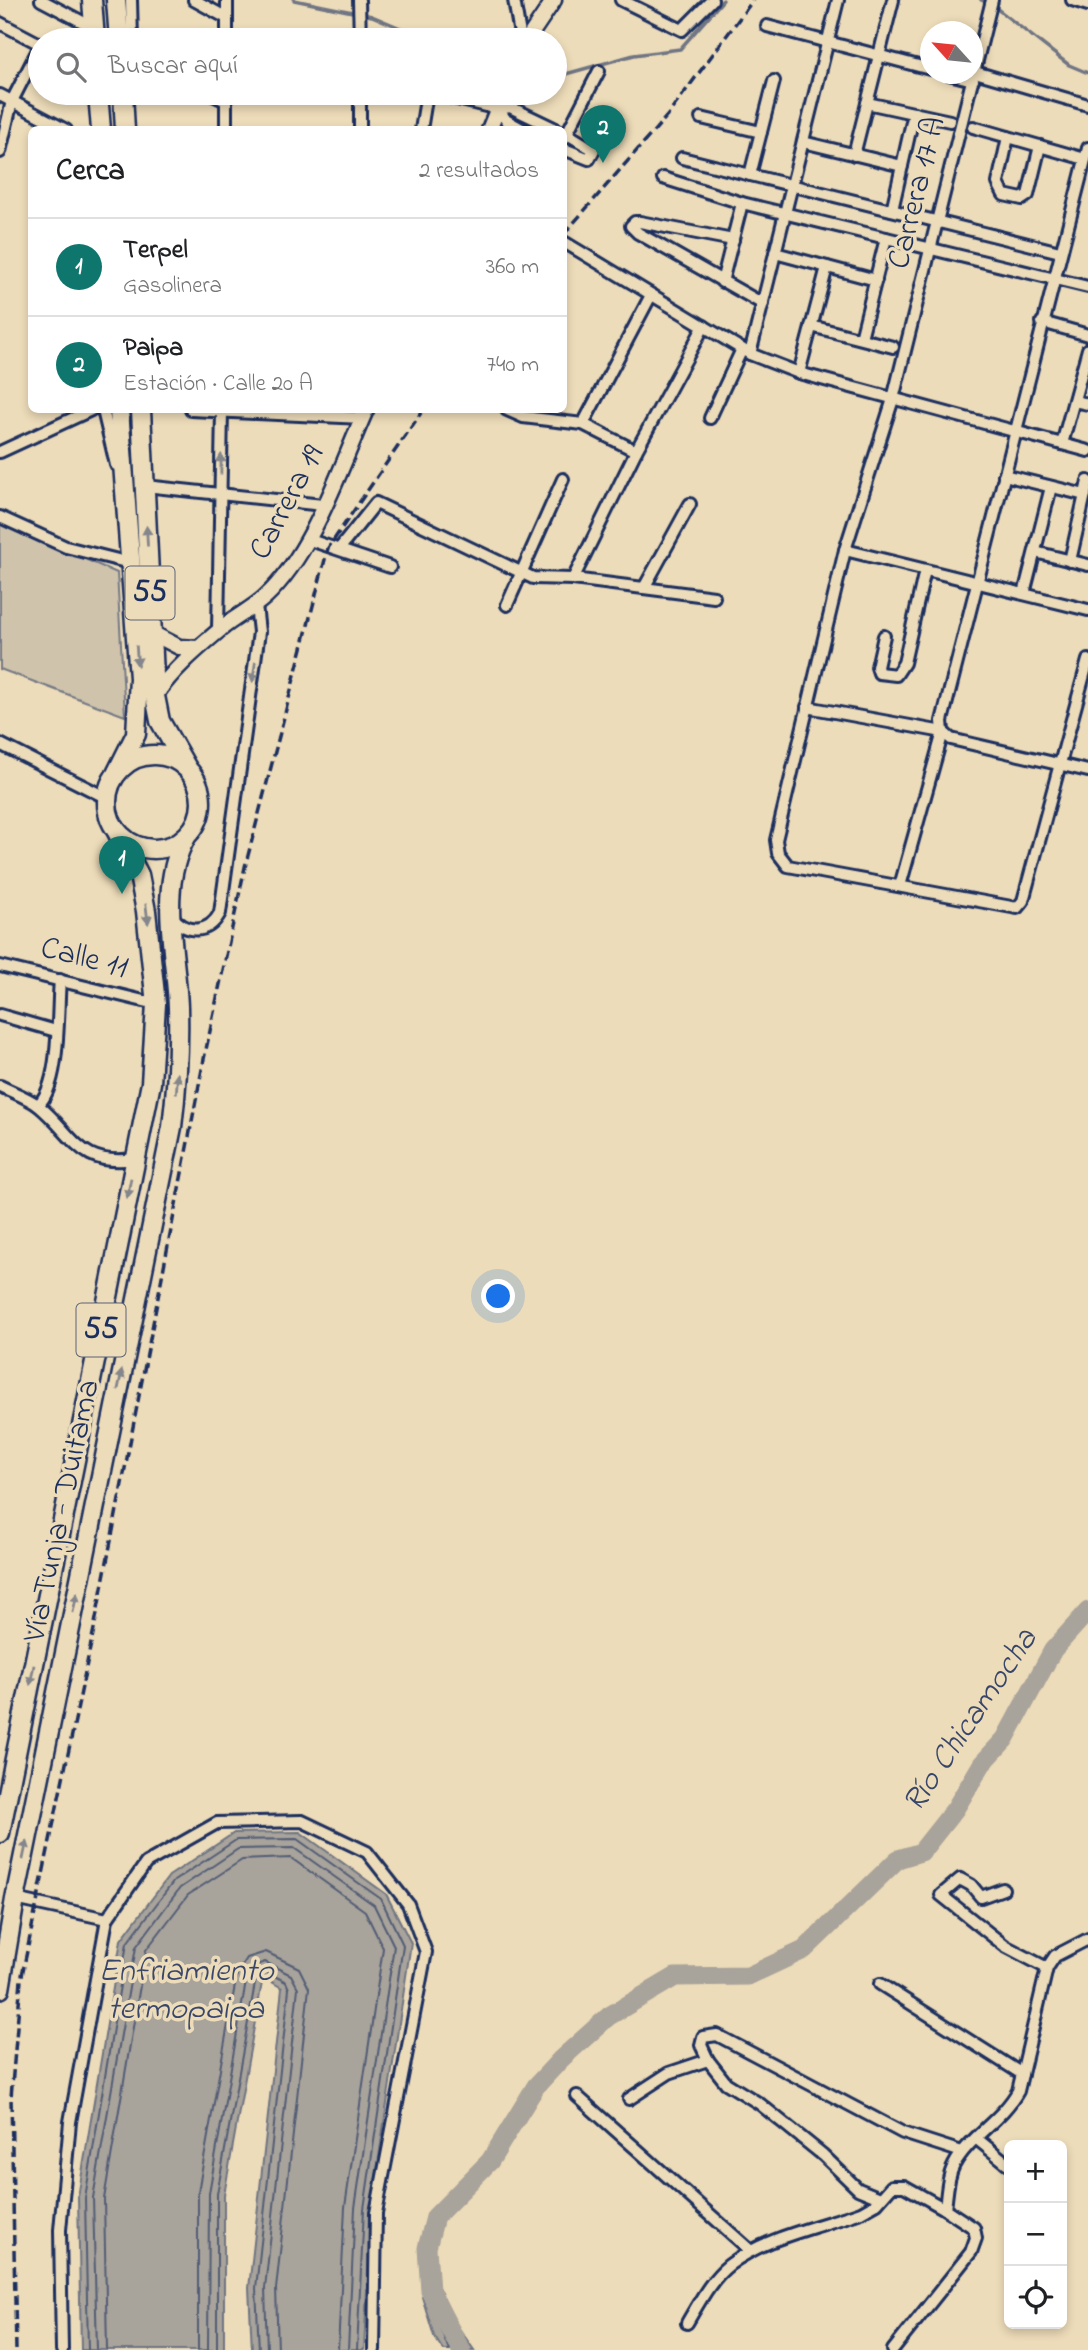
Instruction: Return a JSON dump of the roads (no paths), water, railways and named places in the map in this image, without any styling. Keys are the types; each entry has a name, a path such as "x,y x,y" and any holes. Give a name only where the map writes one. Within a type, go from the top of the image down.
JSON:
{"highway":[{"path":"92,0 94,28"},
{"path":"116,0 118,28"},
{"path":"99,105 101,126"},
{"path":"124,105 125,126"},
{"name":"55","path":"115,828 108,814 107,799 117,772 130,752 138,716 119,413"},
{"name":"55","path":"141,413 155,696 160,721 198,788 200,810 195,825 186,837"},
{"path":"117,772 132,760 151,755 171,758 187,768"},
{"path":"115,828 129,842 148,849 168,847 186,837"},
{"name":"Vía Tunja - Duitama","path":"0,1833 6,1776 151,1083 156,1004 144,891 139,875 115,828"},
{"name":"Vía Tunja - Duitama","path":"0,1989 15,1899 172,1127 178,1053 169,886 171,870 186,837"}],"street":[{"path":"41,0 85,28"},
{"path":"131,0 132,28"},
{"path":"194,0 227,18"},
{"path":"227,28 228,0"},
{"path":"514,0 519,28"},
{"path":"535,28 554,0"},
{"path":"621,0 682,30 712,0"},
{"path":"710,418 746,352 763,304 838,0"},
{"path":"854,155 893,0"},
{"name":"Carrera 17 A","path":"983,36 992,0"},
{"path":"1072,0 1088,5"},
{"path":"359,1 359,28"},
{"path":"0,23 28,38"},
{"path":"767,26 920,66"},
{"path":"0,152 12,102 28,69"},
{"path":"567,127 599,71"},
{"path":"983,78 1088,104"},
{"path":"750,175 774,81"},
{"name":"Carrera 17 A","path":"972,84 893,399 845,550 776,839 778,853 788,866 1017,908 1024,901 1061,764"},
{"path":"0,95 58,126"},
{"path":"867,103 950,121"},
{"path":"226,105 226,126"},
{"path":"360,105 360,126"},
{"path":"422,126 425,105"},
{"path":"482,105 498,109 510,107 547,126"},
{"path":"491,126 500,105"},
{"path":"498,109 506,120 517,126"},
{"path":"892,210 914,113"},
{"path":"701,118 761,132"},
{"path":"900,886 943,732 942,721 976,583 1086,153 1040,146 973,127"},
{"path":"567,136 594,150 589,159 584,160 567,151"},
{"path":"1008,137 998,183 1004,195 1022,199 1028,195 1040,146"},
{"path":"803,142 902,166"},
{"path":"682,158 1060,252"},
{"path":"663,178 742,203 1088,287"},
{"path":"722,282 742,203"},
{"path":"733,240 640,222 631,226 763,304"},
{"path":"860,338 886,238"},
{"path":"567,244 650,297 746,352 799,373 1088,451"},
{"path":"775,253 876,280"},
{"path":"799,373 827,267"},
{"path":"583,424 650,297"},
{"path":"1042,322 1088,335"},
{"path":"573,579 636,451 704,326"},
{"path":"811,326 893,347"},
{"path":"1062,444 1088,349"},
{"path":"1074,401 1088,404"},
{"path":"1,450 84,413"},
{"path":"104,413 125,490"},
{"path":"218,630 222,413"},
{"name":"Carrera 19","path":"155,696 169,675 197,648 256,604 287,574 307,539 364,413"},
{"path":"514,413 583,424 636,451"},
{"path":"1003,475 1085,495"},
{"path":"507,606 519,573 563,479"},
{"path":"1070,561 1088,481"},
{"path":"145,486 323,505"},
{"path":"1024,594 1051,487"},
{"path":"340,548 376,503 533,578 573,579 714,597"},
{"path":"644,588 690,504"},
{"path":"0,517 66,547 130,563"},
{"path":"307,539 390,567"},
{"path":"845,550 1088,610"},
{"path":"1035,552 1088,565"},
{"path":"884,636 877,667 879,673 891,677 896,675 904,663 925,570"},
{"path":"172,916 179,925 195,931 211,926 220,913 259,632 256,604"},
{"path":"152,633 179,647 197,648"},
{"path":"1061,764 1088,660"},
{"path":"807,707 943,732 951,739 1088,771"},
{"path":"0,744 107,799"},
{"name":"Calle 11","path":"0,966 156,1004"},
{"path":"38,1105 47,1094 54,1063 60,980"},
{"path":"0,1015 56,1031"},
{"path":"0,1086 38,1105 82,1152 114,1162 134,1159"},
{"path":"62,2350 60,2230 70,2122 107,1919 146,1863 217,1823 302,1821 367,1852 408,1904 426,1952 376,2213 374,2350"},
{"path":"1003,1889 985,1898 978,1897 971,1885 960,1879 942,1895 1005,1945 1047,1968"},
{"path":"15,1899 107,1919"},
{"path":"945,2209 952,2167 962,2152 1008,2108 1018,2091 1047,1968 1055,1956 1068,1946 1088,1939"},
{"path":"880,1984 1022,2074"},
{"path":"880,2198 858,2189 823,2155 760,2104 726,2083 708,2060 701,2045 703,2037 718,2035 903,2133 962,2152"},
{"path":"629,2098 669,2073 708,2060"},
{"path":"577,2096 751,2250"},
{"path":"977,2139 1004,2161"},
{"path":"687,2323 713,2281 728,2266 751,2250 861,2212 880,2198 887,2188 897,2185 945,2209 974,2228 976,2238 971,2252 893,2350"}],"water":[{"name":"Enfriamiento termopaipa","path":"300,1832 386,1894 411,1943 371,2210 364,2350 252,2350 249,2288 282,1988 263,1977 224,2195 224,2350 81,2350 78,2197 121,1940 169,1876 234,1833"},
{"path":"438,2287 456,2324 474,2350 443,2350 434,2336 422,2297"}],"waterway":[{"path":"294,0 372,16 400,28"},
{"path":"567,74 634,55 680,49 723,0"},
{"path":"981,0 986,2"},
{"path":"996,8 1069,65 1088,73"},
{"name":"Río Chicamocha","path":"461,2350 430,2291 427,2248 435,2217 490,2161 536,2086 561,2059 609,2016 675,1977 748,1976 804,1950 898,1859 921,1852 955,1809 982,1764 1005,1739 1053,1650 1088,1611"}],"railway":[{"path":"567,231 667,116 753,0"},
{"path":"16,2350 11,2097 21,1980 94,1629 204,1059 245,867 328,548 421,413"}],"place":[{"name":"Paipa","path":"603,163"},
{"name":"Terpel","path":"122,894"}]}
